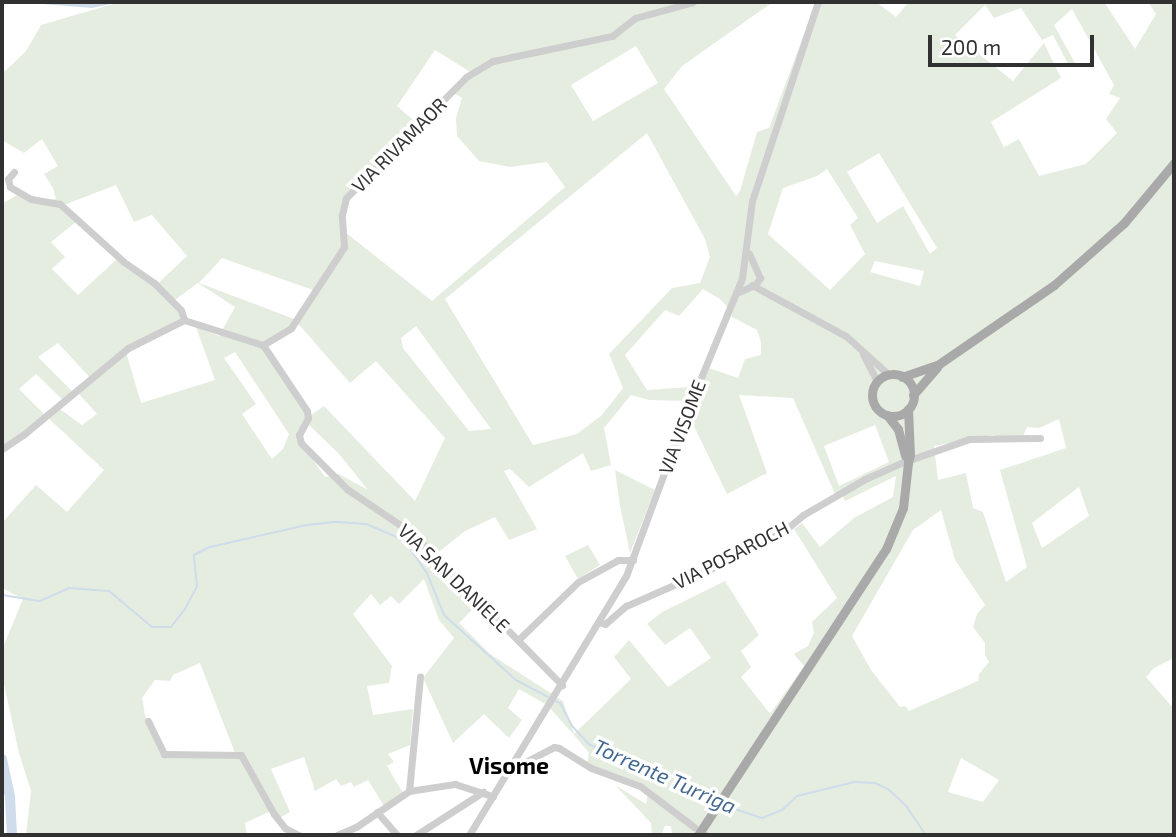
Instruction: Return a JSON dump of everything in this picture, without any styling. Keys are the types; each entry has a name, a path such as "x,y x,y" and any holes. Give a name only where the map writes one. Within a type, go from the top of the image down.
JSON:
{"main road":[{"path":"906,461 898,429 873,401 877,382 889,375 902,377 939,364 997,327 1091,255 1125,223 1174,163"},
{"path":"696,831 706,832 733,782 886,549 903,508 908,409 914,395 939,364"},
{"path":"902,377 911,385 914,395"},
{"path":"887,415 900,415 908,409"}],"street":[{"name":"VIA RIVAMAOR","path":"263,345 291,328 342,251 345,241 342,215 346,198 466,78 493,61 611,36 635,18 693,2"},
{"path":"818,2 752,201 747,223 748,249 744,274 750,285 835,329 889,375"},
{"path":"13,172 8,179 10,187 31,199 60,204 124,262 154,283 181,310 184,320"},
{"path":"748,249 754,268 772,296"},
{"path":"744,274 754,268"},
{"name":"VIA VISOME","path":"509,771 562,685 633,560 733,296 744,274"},
{"path":"733,296 760,278"},
{"path":"2,449 23,435 128,348 184,320 263,345"},
{"name":"VIA SAN DANIELE","path":"263,345 307,411 307,420 299,435 301,443 346,489 412,533 562,685"},
{"path":"859,347 877,382"},
{"name":"VIA POSAROCH","path":"599,622 605,624 626,606 719,565 784,531 803,515 865,479 906,461 978,437 1040,438"},
{"path":"518,640 578,582 618,560 633,560"},
{"path":"410,791 419,677"},
{"path":"148,721 160,751 169,756 241,755 279,820 285,828 299,835"},
{"path":"469,835 509,771 554,747 591,768 640,786 696,831"},
{"path":"337,835 410,791 455,784 493,796"},
{"path":"416,835 483,792"},
{"path":"375,813 397,835"}],"shaded area":[{"path":"120,2 773,2 682,66 664,89 736,196 740,191 757,132 769,128 816,2 876,2 896,17 909,2 1104,2 1135,49 1156,14 1148,2 1174,2 1174,658 1154,668 1146,677 1174,709 1174,835 672,835 671,826 665,826 661,835 652,835 651,823 615,785 646,804 648,793 587,765 589,753 574,735 547,705 519,689 508,708 522,720 509,738 484,714 453,743 423,678 454,638 439,620 424,579 399,604 391,596 380,605 371,594 353,614 392,666 389,683 367,686 373,715 413,709 410,745 388,754 394,762 387,766 403,793 384,806 368,780 354,787 351,782 341,786 336,779 315,791 304,757 271,769 290,812 276,820 271,811 245,823 247,835 26,835 31,791 19,753 4,684 4,645 23,599 2,588 2,523 36,485 67,512 104,470 46,416 2,449 2,204 17,195 36,203 56,199 44,174 58,166 42,139 24,153 2,140 2,74 26,51 41,25","holes":["985,5 994,18 1021,8 1042,40 1053,35 1069,66 1075,63 1054,25 1072,9 1114,85 1109,94 1120,98 1106,119 1117,133 1086,164 1039,176 1019,139 1004,147 991,122 1061,78 1044,43 1013,81 955,35","636,46 658,83 593,121 571,85","435,50 472,73 452,92 462,98 456,118 457,136 479,161 510,167 547,162 565,187 432,301 345,232 346,198 419,125 397,106","647,133 705,239 710,257 700,283 672,288 609,354 623,388 602,415 577,434 533,445 445,299","879,153 937,248 930,254 903,206 877,223 847,172","827,169 858,218 850,225 865,254 830,290 768,234 783,188 817,176","116,185 134,222 152,215 187,256 154,287 117,259 78,295 52,269 65,257 51,242 76,222 61,206","222,258 313,290 294,319 199,283","875,261 924,271 920,286 870,272","198,283 235,307 219,336 196,327 215,380 141,403 126,352 181,318 175,300","703,289 720,299 730,310 732,317 757,330 761,342 761,355 745,359 738,378 709,368 689,416 727,494 767,473 739,395 793,398 835,494 840,491 845,501 896,476 893,497 854,518 820,547 802,523 794,529 837,598 812,622 814,633 808,646 794,654 804,666 770,714 741,677 751,667 741,651 759,635 725,581 662,612 647,624 665,645 690,628 711,658 668,687 629,640 614,657 631,679 574,734 563,701 490,654 459,623 477,605 431,558 465,531 495,517 509,540 537,529 504,471 510,469 529,487 583,453 591,471 611,465 604,428 631,395 649,400 688,401 696,381 691,387 647,390 625,355 665,310 679,316","295,320 350,383 376,361 445,438 415,501 324,406 311,415 263,347 289,332","416,326 491,429 469,431 403,348 401,338","58,343 93,381 79,394 97,414 82,425 57,407 46,416 19,389 36,374 64,401 74,393 38,357","235,352 289,434 283,449 272,459 242,414 256,404 224,358","1059,419 1066,448 1000,470 1027,567 1006,582 983,512 973,508 966,473 938,480 934,446 992,435 1021,441 1027,427 1039,428","308,424 339,454 368,490 339,474 325,477 297,437","875,425 889,462 839,486 824,446","1079,487 1089,516 1042,548 1032,523","941,510 955,560 985,605 977,614 973,627 985,643 985,655 989,662 979,674 978,681 909,711 905,706 900,707 871,670 852,636 913,530","200,663 235,753 164,754 145,715 142,698 155,680 170,681 173,675","961,758 999,780 983,802 948,792"]},
{"path":"615,470 655,490 630,553 620,506"},
{"path":"588,545 600,565 578,579 565,556"}],"water":[{"path":"19,2 120,2 92,8"}],"waterway":[{"name":"Torrente Turriga","path":"2,595 40,601 69,588 109,591 152,627 171,627 185,609 197,586 194,555 210,547 307,525 337,522 366,524 404,540 427,573 444,615 516,680 548,697"},
{"name":"Torrente Turriga","path":"553,700 560,703 572,726 590,745 676,777 715,802"},
{"path":"2,759 10,797 12,835"},
{"name":"Torrente Turriga","path":"723,805 762,818 782,810 797,796 854,782 875,783 888,789 907,807 926,835"}],"district":[{"name":"Visome","path":"509,765"}]}
